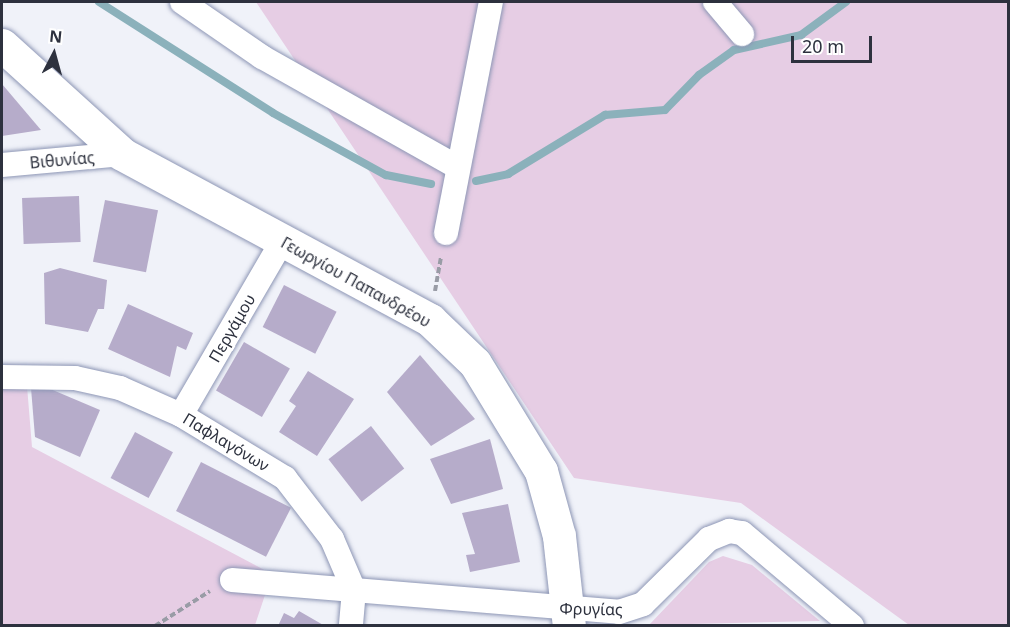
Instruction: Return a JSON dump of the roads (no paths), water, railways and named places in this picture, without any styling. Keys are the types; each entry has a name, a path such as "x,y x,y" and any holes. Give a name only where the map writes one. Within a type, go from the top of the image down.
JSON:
{"street":[{"path":"182,2 262,57 457,167"},
{"path":"446,233 457,167 491,2"},
{"path":"715,2 742,34"},
{"name":"Γεωργίου Παπανδρέου","path":"2,45 122,154 430,320 475,363 541,471 554,515 569,618"},
{"name":"Βιθυνίας","path":"2,165 122,154"},
{"name":"Περγάμου","path":"181,415 283,240"},
{"name":"Παφλαγόνων","path":"2,376 75,378 120,388 181,415 285,478 332,539 354,590 351,626"},
{"name":"Φρυγίας","path":"232,580 354,590 569,618 632,610 709,539 729,531 742,533 852,626"}],"waterway":[{"path":"99,2 273,113 386,175 431,184"},
{"path":"476,181 508,174 605,115 665,110 699,75 734,50 801,35 846,2"}]}
